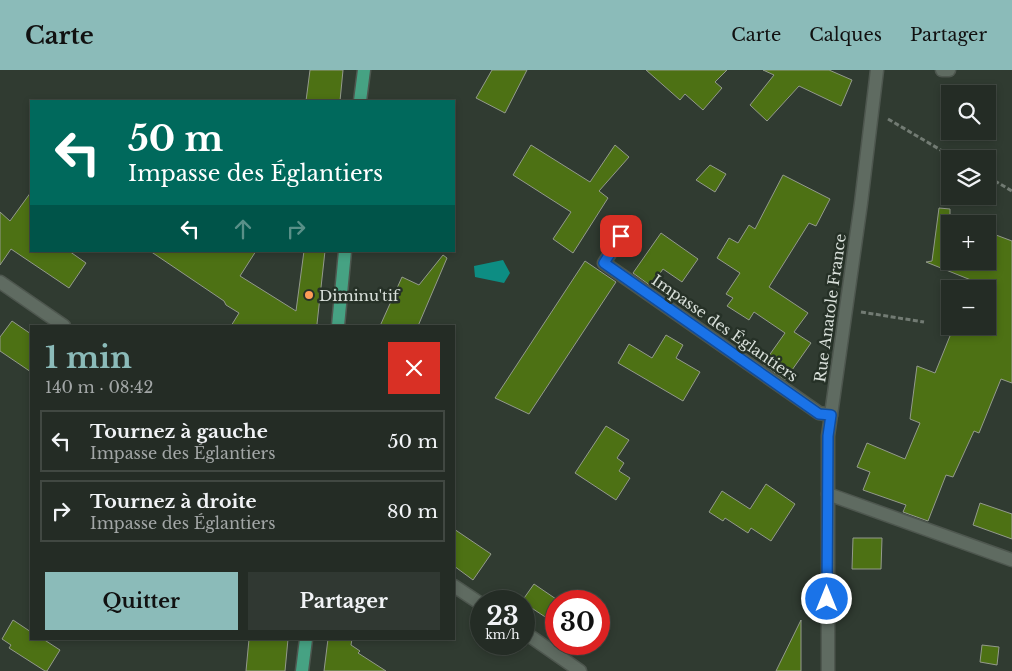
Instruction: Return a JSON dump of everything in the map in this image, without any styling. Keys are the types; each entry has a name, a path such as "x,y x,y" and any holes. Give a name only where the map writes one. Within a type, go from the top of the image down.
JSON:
{"main road":[{"path":"360,100 364,70"},
{"path":"338,325 346,252"},
{"path":"302,671 306,640"}],"street":[{"name":"Rue Anatole France","path":"828,671 828,436 877,70"},
{"path":"942,70 949,70"},
{"name":"Impasse des Églantiers","path":"621,236 604,263 819,414 831,415"},
{"path":"0,282 63,325"},
{"path":"828,494 1012,560"},
{"path":"455,587 470,597"},
{"path":"535,640 580,671"}],"path":[{"path":"872,110 941,150"},
{"path":"996,182 1012,191"},
{"path":"846,310 924,322"}],"water":[{"path":"503,260 510,273 504,283 475,277 474,266"}],"building":[{"path":"310,70 343,70 340,100 306,100"},
{"path":"492,70 527,70 505,113 476,98"},
{"path":"646,70 727,70 715,82 722,88 703,110 685,94 680,100"},
{"path":"763,70 829,70 852,80 841,106 799,86 767,121 750,105 774,75"},
{"path":"531,145 590,182 615,145 629,157 599,191 608,198 573,253 553,239 571,212 513,175"},
{"path":"710,165 726,174 715,192 696,180"},
{"path":"783,175 830,199 816,226 809,223 769,287 808,313 794,332 811,343 785,380 763,364 785,333 754,312 749,320 727,306 733,298 726,294 740,273 717,258 729,238 738,243 749,225 755,229"},
{"path":"30,193 30,252 70,252 86,263 69,288 11,249 0,265 0,212 10,221"},
{"path":"939,208 950,209 950,215 941,215 941,268 926,262 932,261"},
{"path":"661,233 698,259 682,282 663,269 651,286 633,273"},
{"path":"996,235 1012,241 1012,383 1001,379 979,433 974,431 953,477 946,475 928,521 903,512 906,505 863,490 870,472 857,467 867,443 905,459 920,423 910,419 917,366 935,373 950,335 996,335 996,280 971,280 946,270 996,270"},
{"path":"151,252 255,252 240,276 296,311 304,252 325,252 317,324 318,325 232,325 239,313 226,305 224,301"},
{"path":"443,255 447,258 418,325 380,325 402,277 419,285"},
{"path":"585,261 616,282 529,414 495,398"},
{"path":"12,321 30,333 30,371 0,351 0,337"},
{"path":"666,335 683,345 676,358 700,372 683,401 618,363 629,344 652,358"},
{"path":"606,426 629,440 617,458 624,463 619,471 630,478 616,500 575,473"},
{"path":"766,484 795,504 771,541 751,528 748,533 725,518 723,521 709,512 722,491 750,509"},
{"path":"980,503 1012,514 1012,539 973,525"},
{"path":"455,530 491,554 473,580 455,567"},
{"path":"853,538 882,538 881,569 852,569"},
{"path":"534,584 545,592 545,617 535,610 535,590 530,590"},
{"path":"13,620 30,631 30,640 45,640 60,650 47,671 45,671 9,648 11,645 2,639"},
{"path":"801,620 801,671 776,671"},
{"path":"249,640 288,640 285,671 246,671"},
{"path":"328,640 352,640 351,645 360,651 358,653 386,671 324,671"},
{"path":"982,645 999,647 997,665 980,662"}],"place":[{"name":"Diminu'tif","path":"309,295"}],"route":[{"path":"621,236 604,263 819,414 831,415 828,436 827,599"}]}
